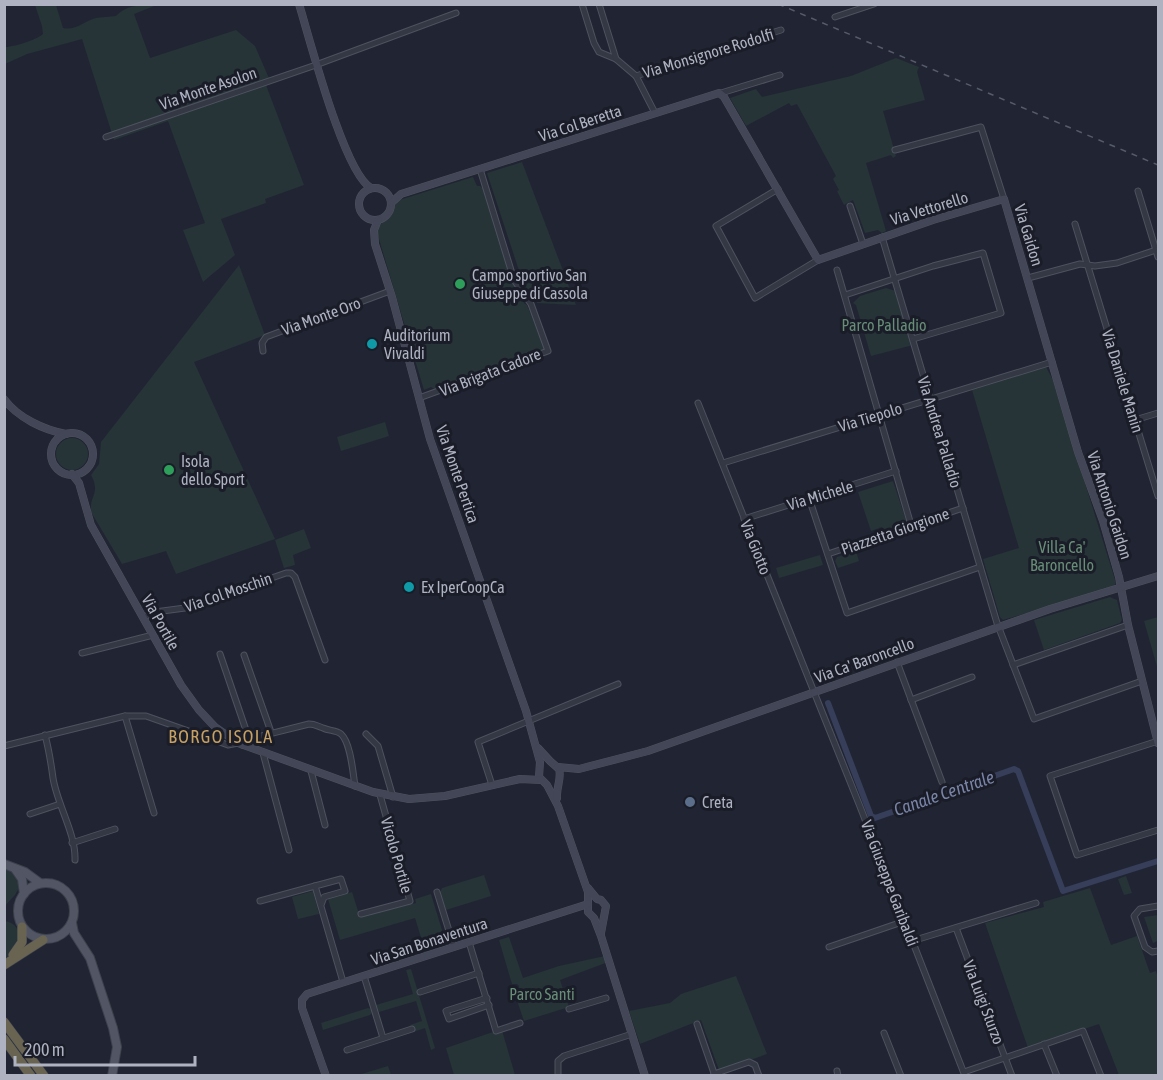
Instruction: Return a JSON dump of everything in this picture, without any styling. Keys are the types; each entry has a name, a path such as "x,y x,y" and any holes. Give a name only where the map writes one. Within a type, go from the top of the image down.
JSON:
{"highway":[{"path":"4,959 12,956 20,948 24,937 22,927"},
{"path":"4,965 43,940"},
{"path":"4,1022 44,1076"},
{"path":"4,1027 40,1076"},
{"path":"4,1039 31,1076"},
{"path":"4,1049 24,1076"}],"main road":[{"path":"9,865 35,878 40,884"},
{"path":"9,865 22,879 24,894"},
{"path":"80,941 70,937 43,940 31,936 18,919 17,908 24,894 34,885 58,886 65,890 74,906 72,923 74,933 80,941 90,958 116,1037 117,1053 112,1076"},
{"path":"59,937 72,923"}],"street":[{"path":"299,4 344,147 360,178 361,213 368,219 378,220"},
{"path":"582,4 599,52 615,58 636,76 655,112"},
{"path":"599,4 615,58"},
{"path":"835,17 874,4"},
{"name":"Via Monte Asolon","path":"106,137 318,64 456,13"},
{"name":"Via Monsignore Rodolfi","path":"636,76 780,30"},
{"name":"Via Col Beretta","path":"391,203 401,194 655,112 780,75"},
{"path":"721,93 818,260"},
{"path":"895,150 981,127 1004,199"},
{"name":"Via Brigata Cadore","path":"419,398 548,351 531,304 514,280 480,169"},
{"path":"360,178 371,188 382,189 387,193 391,203 389,213 378,220 374,230"},
{"path":"362,194 371,188"},
{"name":"Via Vettorello","path":"778,189 716,226 755,298 818,260 882,237 1004,199"},
{"path":"1138,191 1158,257"},
{"path":"387,193 401,194"},
{"name":"Via Gaidon","path":"1004,199 1028,278"},
{"path":"850,206 863,244"},
{"name":"Via Monte Pertica","path":"368,219 374,230 375,244 435,455 530,722 544,782 558,806"},
{"name":"Via Daniele Manin","path":"1075,224 1158,496"},
{"name":"Via Andrea Palladio","path":"882,237 980,567 999,627 1034,719 1142,681"},
{"path":"1028,278 1080,264 1095,267 1117,263 1156,250"},
{"path":"845,295 983,253 1001,313 913,339"},
{"path":"837,270 910,525"},
{"name":"Via Antonio Gaidon","path":"1028,278 1078,452 1103,521 1158,742"},
{"name":"Via Monte Oro","path":"264,351 262,343 266,336 390,291"},
{"name":"Via Tiepolo","path":"723,463 1052,362"},
{"path":"4,399 18,413 45,427 66,434 79,434 90,442 92,459 85,470 66,474 56,467 51,454 54,444 51,432 45,427"},
{"name":"Via Giotto","path":"698,403 814,692"},
{"path":"1135,420 1158,413"},
{"path":"54,444 66,434"},
{"name":"Via Portile","path":"81,493 81,482 85,470"},
{"name":"Via Michele","path":"744,519 896,471"},
{"name":"Via Portile","path":"72,474 79,483 91,525 181,685 199,710 218,729 240,744 380,795 393,797 428,799 520,779 540,768 555,765"},
{"path":"809,498 847,613 980,567"},
{"name":"Piazzetta Giorgione","path":"828,554 963,508"},
{"name":"Via Col Moschin","path":"144,617 155,612 185,608 282,574 291,573 295,577 324,660"},
{"name":"Via Ca' Baroncello","path":"544,782 555,784 559,779 579,769 686,739 897,662 1077,600 1158,576"},
{"path":"1013,665 1128,625"},
{"path":"82,653 153,635"},
{"path":"220,654 249,739"},
{"path":"244,655 271,732"},
{"path":"897,662 942,782"},
{"path":"911,700 972,677"},
{"path":"492,785 478,742 618,684"},
{"name":"Via Giuseppe Garibaldi","path":"814,692 964,1074"},
{"path":"4,746 126,716 146,716 228,745 240,744 271,732 317,724 342,735 346,742 355,786"},
{"path":"126,716 154,813"},
{"path":"204,737 218,729"},
{"path":"213,740 218,729"},
{"path":"366,734 378,746 393,797"},
{"path":"45,735 75,860"},
{"path":"1158,742 1050,776 1077,855 1158,830"},
{"name":"Via Monte Pertica","path":"537,746 555,765"},
{"path":"263,753 290,850"},
{"path":"555,765 559,779 558,806 586,886 592,916 601,936 645,1076"},
{"name":"Via Ca' Baroncello","path":"555,765 579,769"},
{"path":"311,771 325,825"},
{"name":"Via Portile","path":"520,779 544,782"},
{"name":"Vicolo Portile","path":"361,915 410,901 380,795"},
{"path":"30,814 60,804"},
{"path":"72,843 115,829"},
{"path":"260,901 341,879 345,891 324,897 321,905"},
{"path":"315,886 343,982"},
{"path":"437,892 454,947"},
{"path":"591,902 602,900 606,906 601,936"},
{"name":"Via San Bonaventura","path":"326,1076 302,1008 304,997 311,992 591,902"},
{"path":"912,940 1036,903"},
{"path":"1158,906 1140,909 1134,916 1146,949 1152,952 1158,951"},
{"name":"Via San Bonaventura","path":"555,915 576,913 603,916"},
{"path":"829,947 904,921"},
{"name":"Via Luigi Sturzo","path":"956,928 1012,1076"},
{"path":"470,942 496,1031 520,1023"},
{"path":"420,992 479,973"},
{"path":"364,976 383,1038"},
{"path":"487,998 446,1011 449,1019 489,1005"},
{"path":"569,1009 606,998"},
{"path":"697,1024 715,1075 749,1062 755,1065 759,1076"},
{"path":"347,1050 412,1029"},
{"path":"964,1074 1083,1031 1101,1076"},
{"path":"884,1033 901,1076"},
{"path":"558,1076 558,1061 564,1056 632,1034"},
{"path":"1044,1044 1057,1076"}],"green space":[{"path":"35,5 56,5 63,28 68,29 92,19 116,16 130,7 157,5 134,14 150,58 236,30 255,46 271,83 266,85 304,185 265,199 266,203 221,219 235,255 203,282 183,230 205,223 168,121 114,140 82,39 27,54 5,64 5,47 25,43 43,34"},
{"path":"896,58 919,67 917,72 925,100 883,111 896,156 893,158 891,155 866,163 886,231 865,233 853,200 844,205 833,179 836,176 797,104 791,106 789,103 746,126 730,98 756,89 762,97 851,76"},
{"path":"522,162 576,305 537,303 535,294 528,294 525,289 487,173"},
{"name":"Campo sportivo San Giuseppe di Cassola","path":"473,177 477,186 486,190 524,303 527,305 546,352 439,392 431,387 424,390 376,229 384,220 383,215 393,211 393,202"},
{"name":"Isola dello Sport","path":"239,265 265,335 194,362 275,539 176,574 166,551 122,564 91,512 95,486 91,475 99,464 101,442"},
{"name":"Parco Palladio","path":"886,288 896,291 913,345 871,356 856,305 853,303 860,296"},
{"name":"Villa Ca' Baroncello","path":"1046,367 1053,380 1116,583 1112,588 1003,620 1000,617 983,559 1019,548 972,390"},
{"path":"385,422 389,436 341,451 337,437"},
{"path":"72,438 83,443 88,454 83,465 72,470 61,465 56,454 61,443"},
{"path":"893,481 906,520 903,524 884,531 882,527 871,531 858,492"},
{"path":"304,529 311,548 293,555 295,565 284,568 275,540"},
{"path":"856,551 859,561 838,568 835,561 837,557"},
{"path":"820,555 823,565 779,578 776,568"},
{"path":"1110,597 1117,600 1122,620 1120,623 1044,650 1034,620"},
{"path":"1158,617 1158,670 1144,621"},
{"path":"5,869 16,874 20,886 5,906"},
{"path":"484,875 491,896 446,910 440,892 442,888"},
{"path":"1126,876 1132,893 1124,895 1118,879"},
{"path":"1090,888 1111,945 1137,936 1150,973 1156,971 1158,978 1158,1075 1119,1075 1099,1024 1028,1048 985,923 1044,907 1043,902"},
{"path":"313,891 319,914 298,919 292,897"},
{"path":"352,892 360,917 416,903 415,899 431,894 445,940 424,947 415,918 340,940 328,899"},
{"path":"1158,915 1158,941 1153,943 1144,917"},
{"path":"5,921 17,928 21,942 10,956 5,958"},
{"name":"Parco Santi","path":"509,937 523,978 559,966 605,956 608,962 560,980 569,1007 524,1021 514,992 519,986 512,984 499,940"},
{"path":"411,969 435,1048 431,1050 425,1028 413,1032 410,1025 422,1021 416,1001 379,1012 376,1005 413,994 406,970"},
{"path":"736,976 767,1054 719,1070 701,1020 640,1044 629,1011 670,1003 681,994"},
{"path":"371,1009 370,1015 323,1030 321,1023"},
{"path":"501,1027 515,1075 454,1075 446,1048 493,1032"},
{"path":"388,1066 391,1075 358,1075"}],"waterway":[{"name":"Canale Centrale","path":"828,703 871,816 875,818 1014,769 1018,771 1063,891 1158,861"}],"railway":[{"path":"778,4 1158,165"}],"place":[{"name":"Campo sportivo San Giuseppe di Cassola","path":"460,284"},
{"name":"Auditorium Vivaldi","path":"372,344"},
{"name":"Isola dello Sport","path":"169,470"},
{"name":"Ex IperCoopCa","path":"409,587"},
{"name":"Creta","path":"690,802"}],"district":[{"name":"BORGO ISOLA","path":"221,736"}]}
